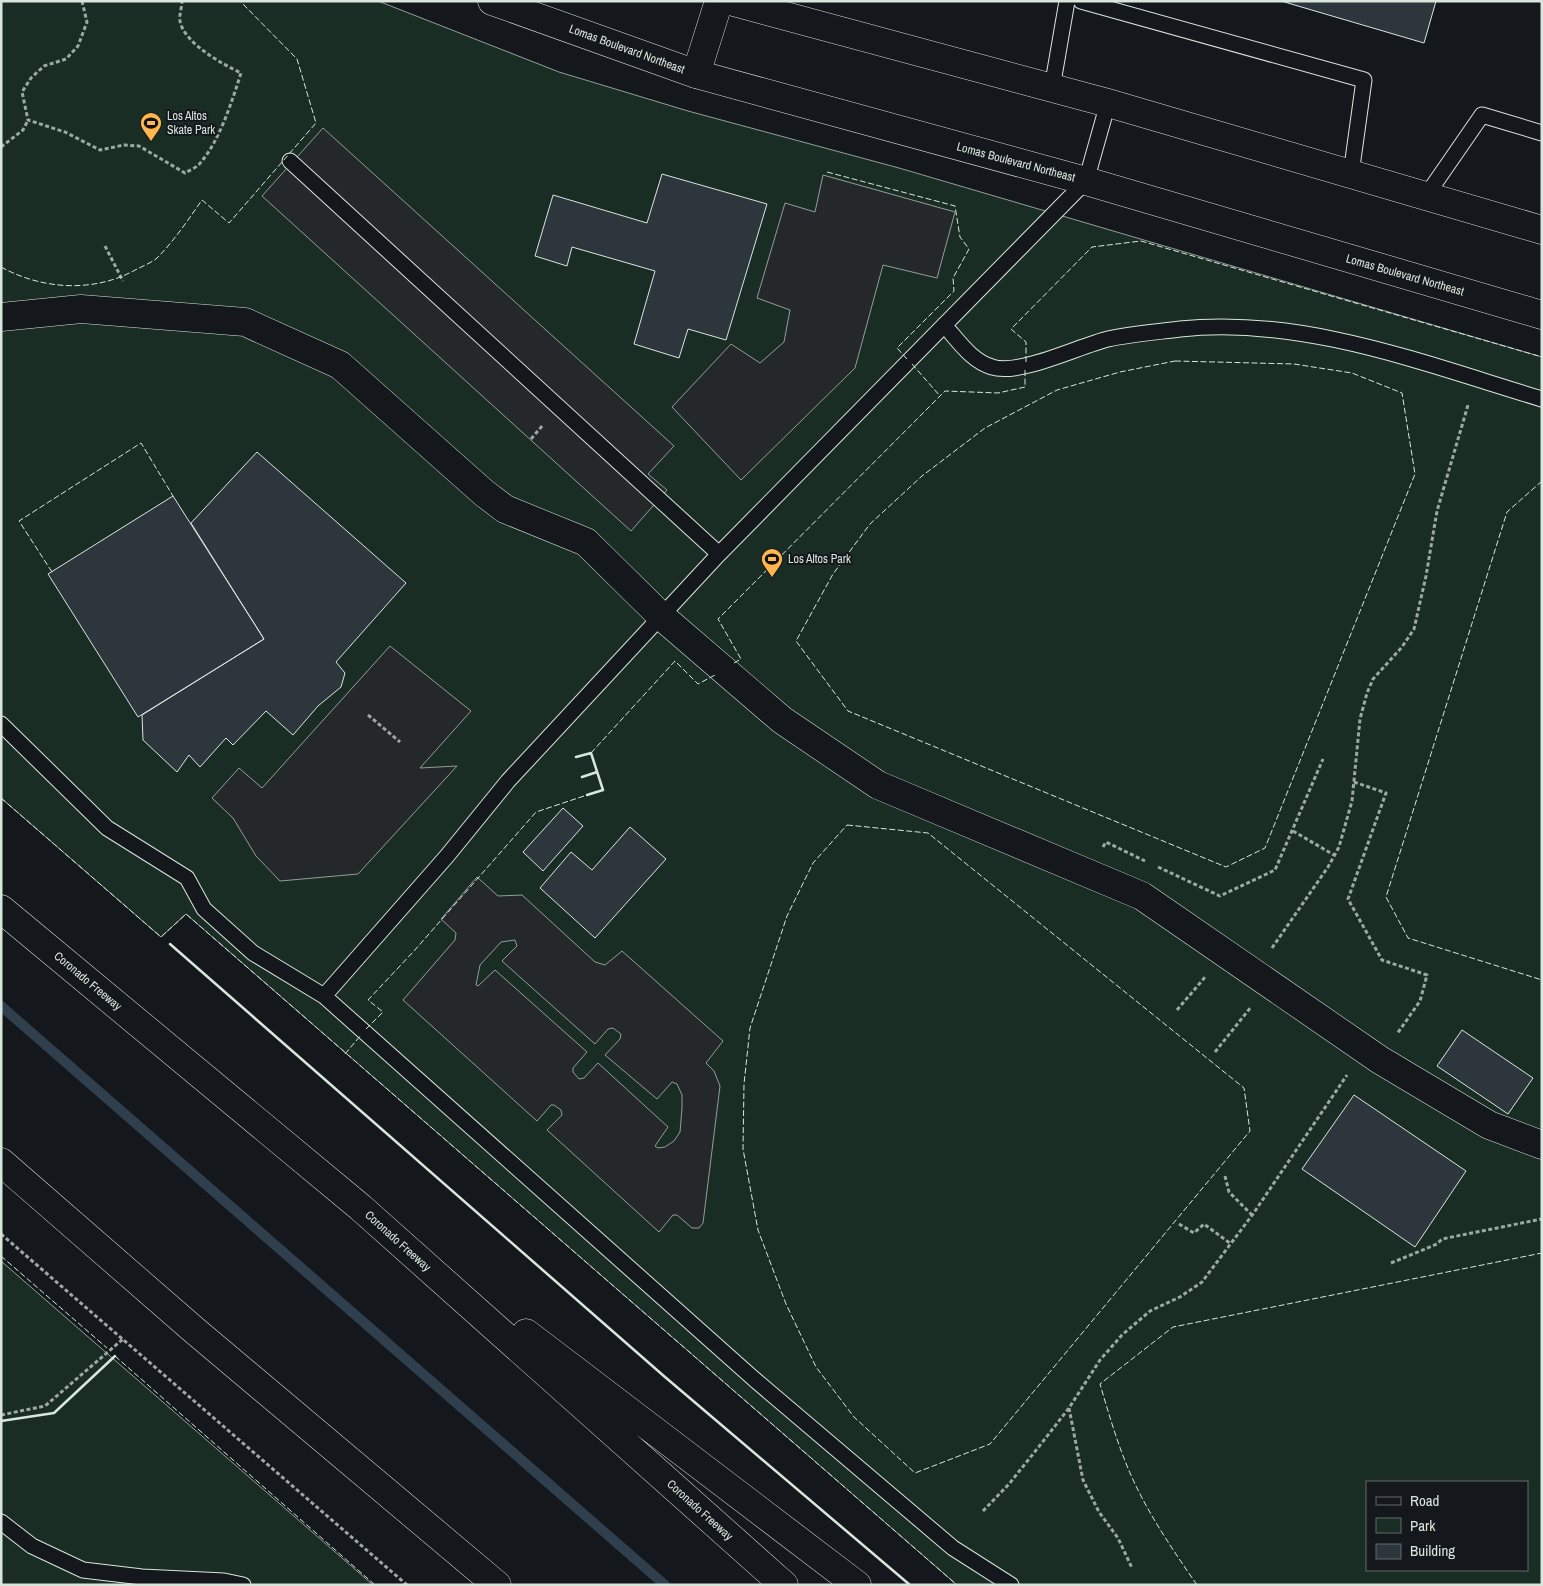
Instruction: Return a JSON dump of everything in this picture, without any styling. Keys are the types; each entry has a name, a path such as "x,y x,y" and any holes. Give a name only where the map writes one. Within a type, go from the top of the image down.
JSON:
{"main road":[{"name":"Lomas Boulevard Northeast","path":"492,1 696,74 1086,181 1542,315"},
{"path":"696,74 719,1"},
{"path":"730,1 1108,103 1542,230"},
{"path":"1,317 81,309 245,322 340,365 484,493 505,508 586,542 661,616 782,720 878,785 1142,896 1373,1055 1489,1125 1542,1145"},
{"name":"Coronado Freeway","path":"1,909 360,1207 784,1585"},
{"path":"1,1162 194,1330 497,1585"},
{"path":"360,1207 857,1585"},
{"path":"194,1330 470,1585"}],"lane":[{"path":"1052,88 1067,1"},
{"path":"1081,1 1364,80 1351,174"},
{"path":"324,996 447,856 508,781 661,616 719,554 1086,181 1108,103"},
{"path":"1426,196 1482,115 1542,133"},
{"path":"290,161 719,554"},
{"path":"944,325 973,357 992,368 1026,366 1108,339 1181,329 1250,328 1325,337 1542,399"},
{"path":"1,724 107,828 187,878 204,909 253,953 324,996 754,1380 953,1548 1011,1585"},
{"path":"1,1522 32,1546 83,1570 142,1577 224,1581 243,1585"}],"path":[{"path":"1,147 23,130 28,120 22,92 31,78 44,66 66,59 78,46 88,22 82,1"},
{"path":"28,120 65,132 100,150 124,145 139,146 186,173 201,163 231,104 241,73 227,66 188,39 180,21 182,1"},
{"path":"1215,1052 1262,978 1334,855 1347,822 1354,782 1360,720 1367,694 1373,679 1402,647 1414,629 1426,576 1436,511 1468,405"},
{"path":"368,714 400,742"},
{"path":"1088,874 1106,842 1220,896 1275,870 1323,759"},
{"path":"983,1511 1009,1484 1069,1408 1100,1360 1122,1335 1150,1311 1180,1297 1202,1282 1252,1215 1320,1112 1420,1001 1427,975 1382,960 1348,900 1386,793 1354,782"},
{"path":"1292,831 1334,855"},
{"path":"1177,1010 1226,953"},
{"path":"1225,1176 1229,1192 1252,1215"},
{"path":"1391,1263 1437,1244 1442,1239 1542,1219"},
{"path":"1178,1224 1194,1232 1204,1224 1231,1244"},
{"path":"1,1234 407,1585"},
{"path":"1,1415 45,1406 123,1339"},
{"path":"1069,1408 1083,1480 1099,1512 1118,1538 1132,1568"}],"green space":[{"name":"Los Altos Park","path":"1,1 378,1 559,72 688,111 899,168 1542,357 1542,1585 957,1585 186,914 161,937 1,798"},
{"path":"1,1261 373,1585 1,1585"}],"shaded area":[{"path":"323,128 674,446 648,474 667,490 631,531 262,196"},
{"path":"823,175 955,212 937,278 883,265 855,368 741,480 672,407 731,344 760,363 784,342 790,310 757,298 785,203 815,212"},
{"path":"390,646 471,711 420,768 457,766 358,874 280,881 256,856 233,818 212,798 239,768 262,788"},
{"path":"477,877 498,896 522,895 595,962 605,965 622,951 723,1041 706,1063 714,1071 720,1086 703,1223 699,1228 692,1228 677,1215 673,1215 659,1232 547,1130 562,1115 561,1110 551,1105 537,1121 403,1000 455,940 456,933 441,919","holes":["515,940 517,946 502,961 595,1044 608,1029 613,1028 621,1034 620,1039 605,1055 657,1099 672,1082 677,1084 682,1095 682,1108 680,1132 674,1141 665,1147 658,1148 655,1146 668,1127 598,1063 584,1078 579,1079 573,1072 573,1068 587,1052 495,970 478,986 476,985 480,965 501,942"]}],"building":[{"path":"1281,1 1436,1 1424,43"},
{"path":"662,174 767,204 726,340 688,329 679,358 634,344 655,271 572,247 567,266 535,256 553,195 647,223"},
{"path":"257,452 406,583 336,662 345,673 341,687 318,706 293,735 266,711 233,745 226,738 200,767 189,755 177,772 143,740 142,715 264,639 191,523"},
{"path":"173,496 264,639 138,717 48,574"},
{"path":"563,808 583,826 543,871 523,852"},
{"path":"630,827 666,859 595,938 540,888 571,852 592,870"},
{"path":"1462,1030 1533,1078 1508,1114 1437,1066"},
{"path":"1354,1095 1466,1171 1415,1247 1302,1169"}],"waterway":[{"path":"1,1006 665,1585"}],"fence":[{"path":"1,267 17,275 51,284 69,286 104,282 121,277 157,258 202,200 229,223 316,123 297,59 240,1"},
{"path":"827,172 955,206 960,237 969,249 953,278 954,291 897,348 907,359"},
{"path":"1026,362 1026,342 1011,329 1092,247 1141,241 1542,357"},
{"path":"1175,361 1294,364 1352,373 1402,393 1415,474 1265,848 1226,867 848,711 796,641 833,574 870,524 922,476 985,428 1057,390 1120,372 1175,361"},
{"path":"912,364 940,396"},
{"path":"734,663 741,659 718,619 945,391 998,393 1025,387 1025,369"},
{"path":"52,572 19,521 141,443 173,496"},
{"path":"1542,481 1507,512 1386,897 1408,938 1542,980"},
{"path":"591,753 675,661 698,684 715,675"},
{"path":"366,1029 383,1012 368,1000 414,951 536,812 587,795"},
{"path":"1,798 161,937 186,914 957,1585"},
{"path":"847,825 928,833 1244,1088 1250,1131 990,1444 915,1473 854,1417 816,1367 786,1304 758,1230 743,1149 744,1084 750,1028 787,916 813,863 847,825"},
{"path":"345,1054 361,1035"},
{"path":"1197,1585 1157,1524 1130,1474 1100,1384 1173,1327 1542,1253"},
{"path":"1,1256 107,1348"},
{"path":"115,1356 375,1585"}],"wall":[{"path":"576,757 591,753 603,790 587,795"},
{"path":"582,777 597,772"},
{"path":"170,944 665,1377 910,1585"},
{"path":"1,1421 54,1413 115,1356"}],"place":[{"name":"Los Altos Skate Park","path":"151,142"},
{"name":"Los Altos Park","path":"772,578"}]}
